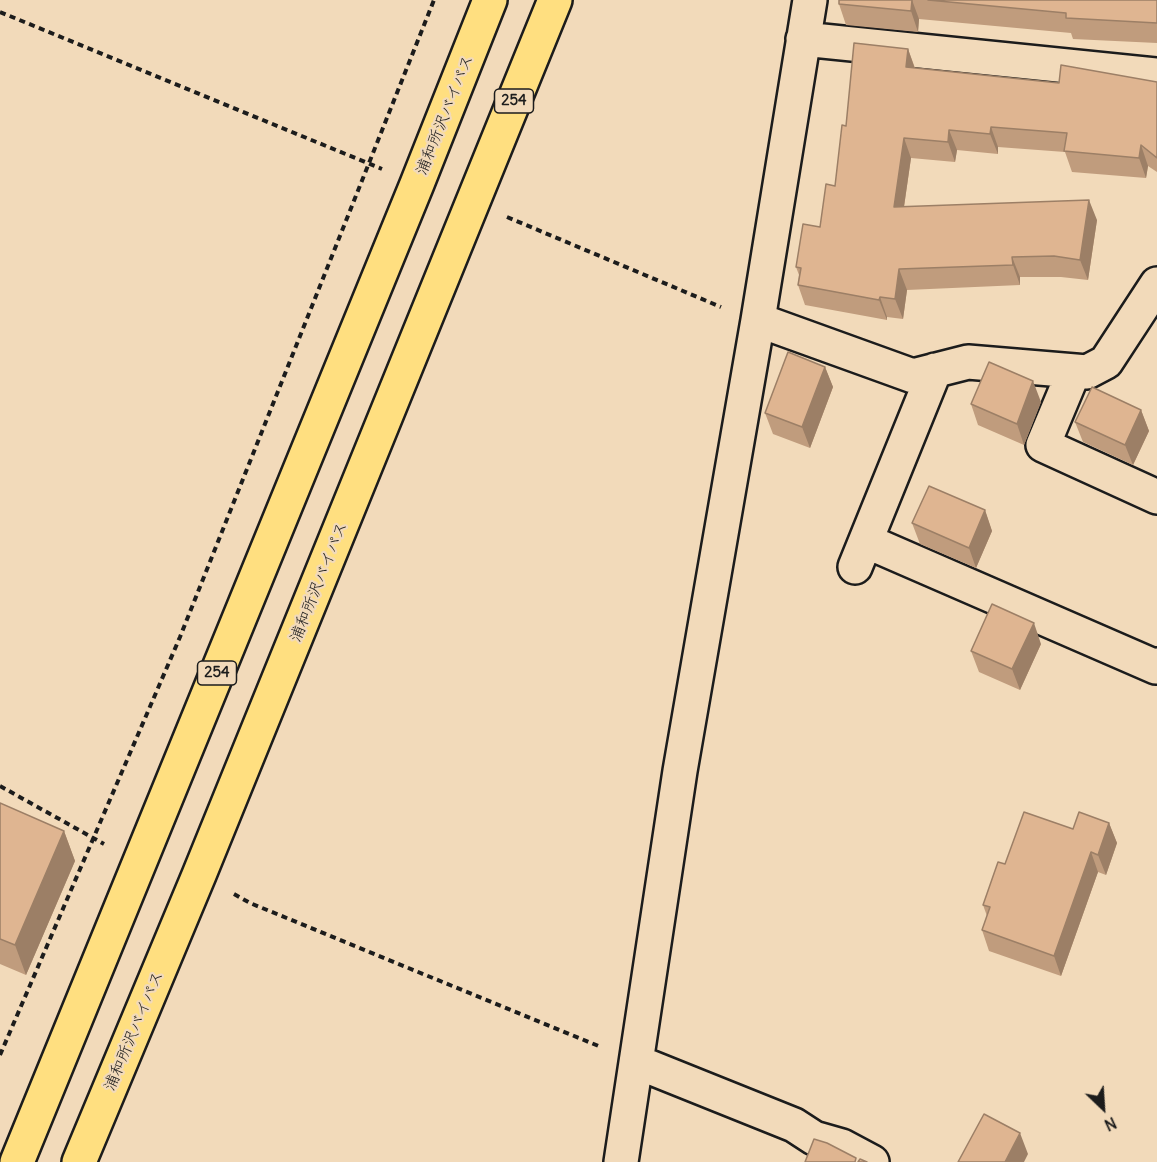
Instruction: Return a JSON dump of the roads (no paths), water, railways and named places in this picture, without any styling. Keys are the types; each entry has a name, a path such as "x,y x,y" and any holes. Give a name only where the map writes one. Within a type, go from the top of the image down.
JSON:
{"highway":[{"name":"浦和所沢バイパス","path":"17,1162 490,0"},
{"name":"浦和所沢バイパス","path":"79,1162 199,875 555,0"}],"street":[{"path":"621,1162 680,771 758,320 810,0"},
{"path":"803,39 1157,75"},
{"path":"758,320 913,376 968,362 1087,372 1106,362 1157,284"},
{"path":"935,370 861,554 1156,667 1157,665"},
{"path":"1074,371 1043,445 1157,497"},
{"path":"637,1062 794,1125 810,1150 842,1146 873,1162"}]}
